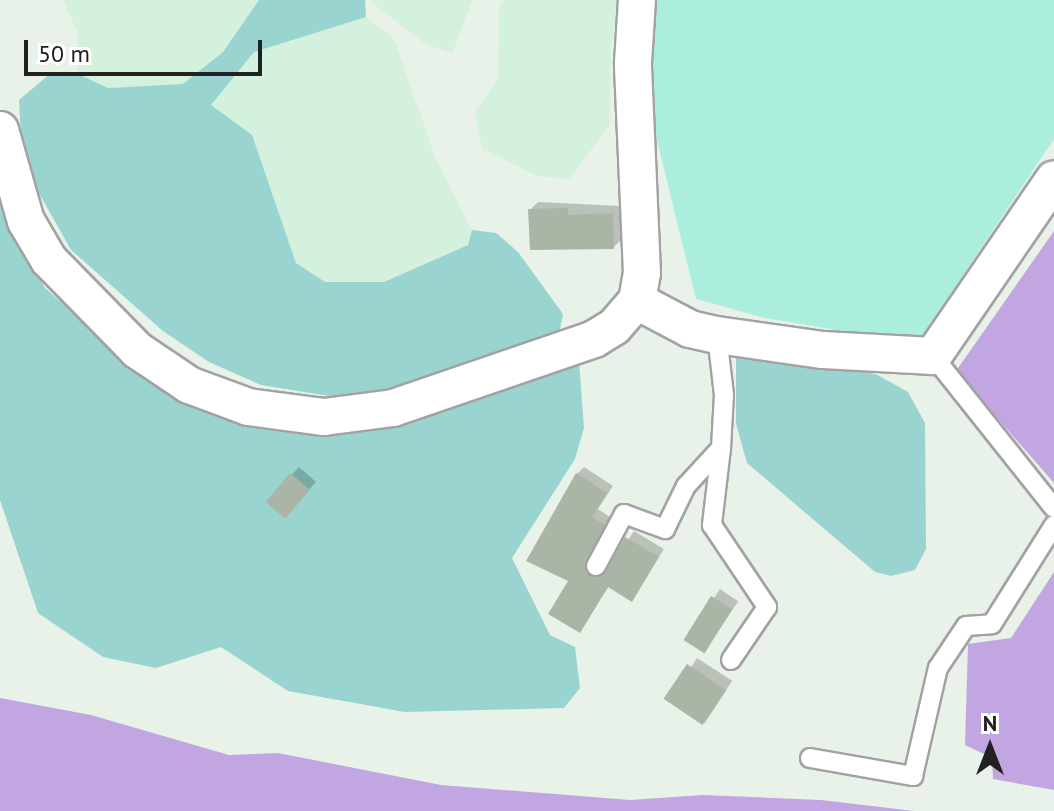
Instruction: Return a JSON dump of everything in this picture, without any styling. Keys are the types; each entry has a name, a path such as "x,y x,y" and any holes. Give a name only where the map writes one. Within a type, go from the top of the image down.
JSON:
{"street":[{"path":"0,130 26,221 49,260 84,301 137,350 189,385 248,407 324,417 393,408 594,339 614,327 637,301 642,273 633,63 637,0"},
{"path":"637,301 690,329 717,335 823,350 933,356 1054,179"}],"lane":[{"path":"717,335 724,395 712,525 767,607 731,660"},
{"path":"933,356 1054,508"},
{"path":"596,566 624,514 665,529 686,486 721,448"},
{"path":"810,758 913,776 938,668 966,626 992,624 1054,525"}],"green space":[{"path":"63,0 259,0 223,52 184,84 108,88 78,74 78,34"},
{"path":"369,0 472,0 453,53 425,44"},
{"path":"504,0 619,0 611,47 610,125 569,179 537,176 482,148 475,112 498,78 499,7"},
{"path":"366,17 394,39 435,156 472,230 468,245 384,282 325,282 296,263 273,195 230,121 210,106 254,52"}],"shaded area":[{"path":"259,0 365,0 366,17 254,52 211,105 252,135 296,263 325,282 384,282 468,245 472,230 496,233 518,252 563,314 559,334 401,389 335,397 261,385 209,362 163,331 71,250 35,186 21,140 19,100 51,73 78,74 108,88 183,84 223,52"},
{"path":"655,0 1054,0 1054,139 922,336 889,339 765,318 696,299 650,112"},
{"path":"0,154 21,247 45,288 116,350 324,433 375,429 579,361 584,428 575,459 512,558 550,635 575,647 580,688 564,708 405,712 288,691 221,647 156,668 103,657 38,613 0,500"},
{"path":"1054,231 1054,483 956,371"},
{"path":"736,354 876,374 908,392 925,423 926,549 915,570 891,576 875,572 747,463 736,424"},
{"path":"1054,572 1054,790 993,779 992,758 965,745 968,644 1011,638"},
{"path":"0,698 91,715 229,755 278,753 441,785 630,800 703,795 821,800 914,811 0,811"}],"building":[{"path":"568,208 568,215 613,213 614,249 530,250 528,209"},
{"path":"290,473 310,490 285,519 266,502"},
{"path":"576,473 607,493 592,517 605,525 585,561 586,573 603,576 625,537 659,557 632,602 608,587 580,633 548,614 568,581 526,561"},
{"path":"711,596 732,609 705,653 683,640"},
{"path":"687,664 726,690 702,725 664,699"}]}
